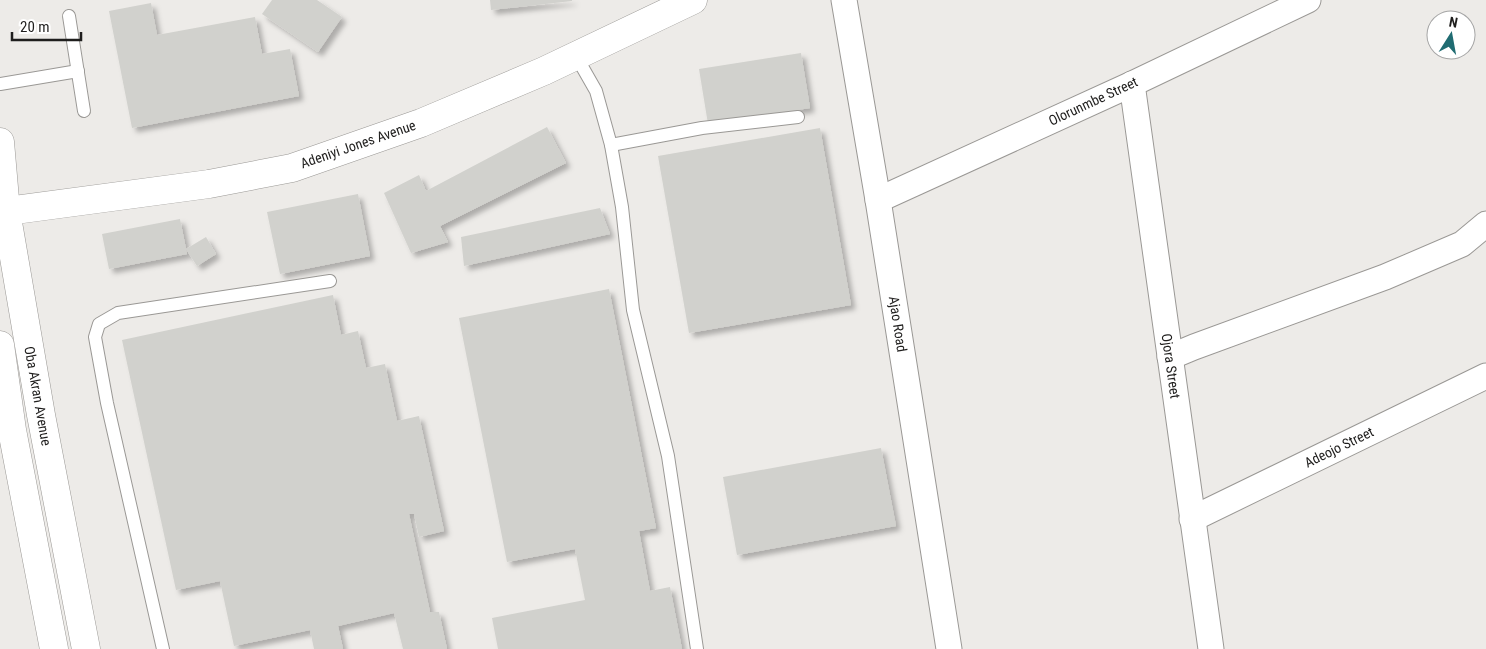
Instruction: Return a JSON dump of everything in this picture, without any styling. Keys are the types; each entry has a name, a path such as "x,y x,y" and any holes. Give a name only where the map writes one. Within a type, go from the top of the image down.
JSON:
{"main road":[{"name":"Adeniyi Jones Avenue","path":"3,211 209,184 292,168 421,123 576,56 693,0"},
{"name":"Oba Akran Avenue","path":"0,142 3,211 86,649"},
{"name":"Oba Akran Avenue","path":"0,345 12,430 54,649"}],"street":[{"name":"Ajao Road","path":"844,0 878,200 949,649"},
{"name":"Olorunmbe Street","path":"878,200 1132,84 1308,0"},
{"name":"Ojora Street","path":"1132,84 1211,649"},
{"path":"1170,357 1194,346 1376,280 1462,244 1486,224"},
{"name":"Adeojo Street","path":"1192,519 1486,376"}],"lane":[{"path":"69,16 84,111"},
{"path":"576,56 596,90 611,144 622,207 633,310 668,456 697,649"},
{"path":"0,84 78,72"},
{"path":"611,144 702,128 798,118"},
{"path":"163,649 107,403 95,337 99,324 118,312 330,280"}],"building":[{"path":"272,0 317,0 342,17 318,52 262,14"},
{"path":"490,0 572,0 572,1 491,10"},
{"path":"151,3 157,35 255,17 262,54 290,49 299,96 132,128 109,11"},
{"path":"801,53 810,108 708,124 699,69"},
{"path":"547,127 566,163 440,226 448,242 411,253 384,193 419,175 426,191"},
{"path":"820,128 851,305 689,333 658,156"},
{"path":"358,194 370,256 280,274 267,212"},
{"path":"600,208 610,234 464,266 461,237"},
{"path":"180,219 187,254 109,269 102,234"},
{"path":"206,237 216,254 197,266 186,249"},
{"path":"609,289 656,528 639,531 650,591 670,587 682,649 498,649 492,618 585,600 575,549 507,562 459,318"},
{"path":"333,295 341,335 358,331 366,368 385,364 397,421 419,416 444,531 419,537 414,514 409,514 430,612 439,612 447,649 403,649 394,613 338,626 343,649 314,649 310,630 234,646 220,581 176,590 122,340"},
{"path":"881,448 896,526 737,555 723,477"}]}
